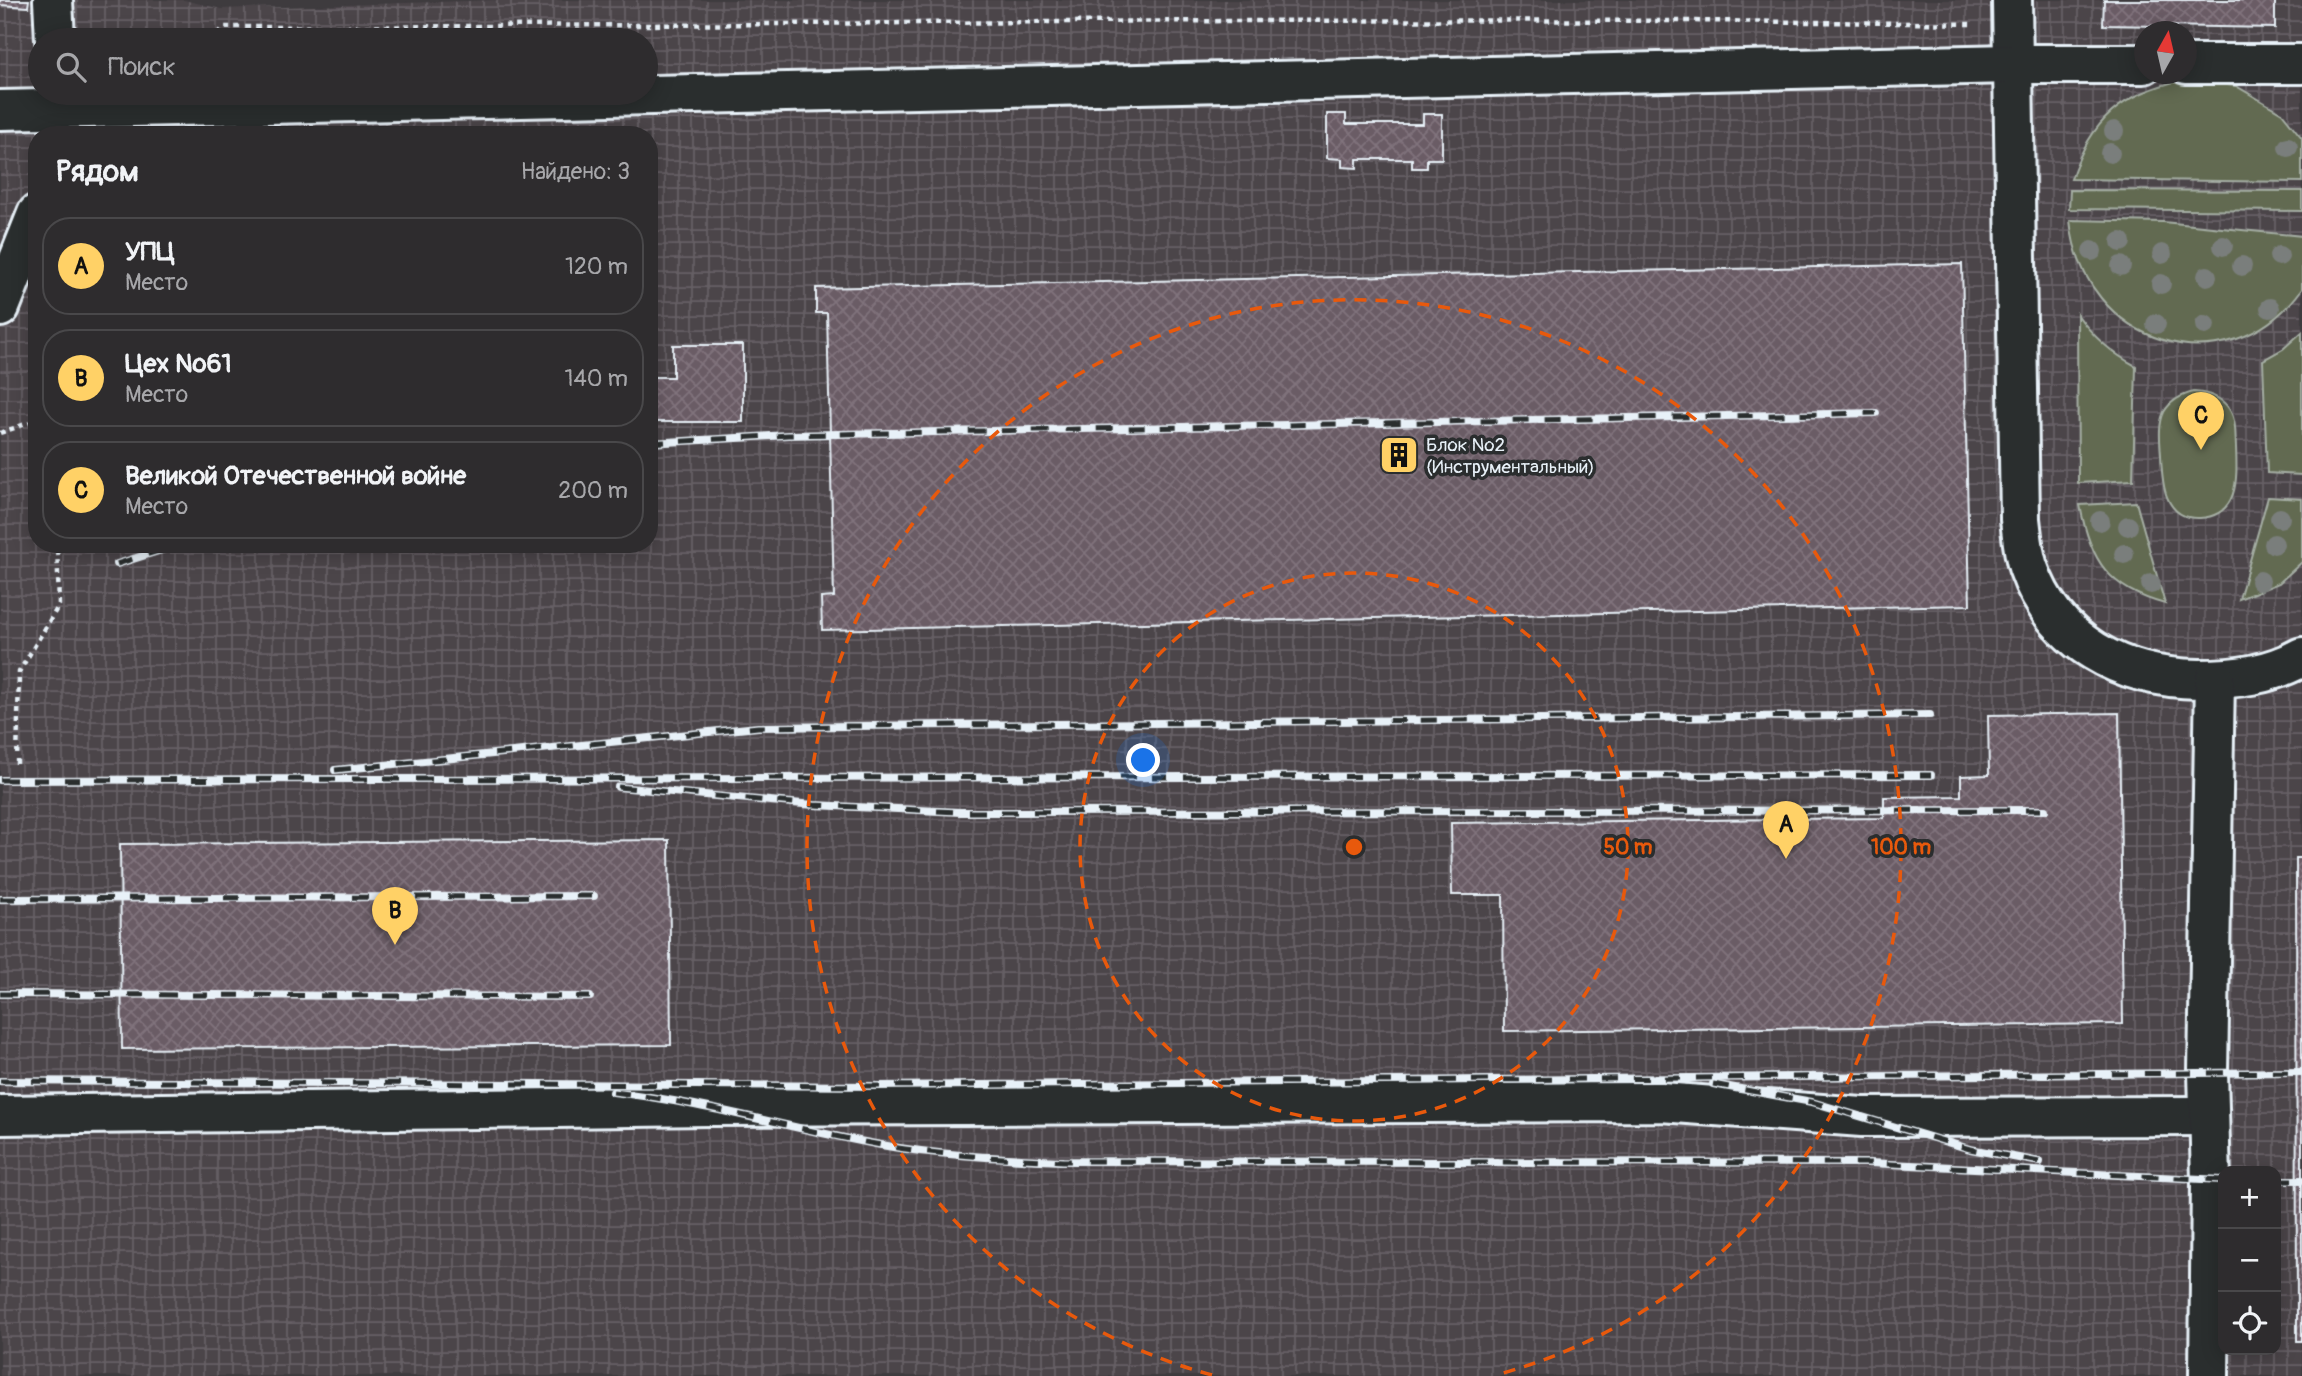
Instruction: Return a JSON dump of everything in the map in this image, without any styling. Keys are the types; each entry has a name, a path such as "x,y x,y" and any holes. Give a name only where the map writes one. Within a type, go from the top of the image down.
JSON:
{"lane":[{"path":"53,0 54,28"},
{"path":"2012,12 2020,519 2028,565 2041,596 2064,627 2098,654 2144,673 2171,678 2246,677 2277,669 2302,657"},
{"path":"658,97 2012,64 2134,64"},
{"path":"2197,64 2302,64"},
{"path":"0,110 58,112 343,105"},
{"path":"0,307 28,237"},
{"path":"2209,1376 2211,1180 2208,1116 2216,679"},
{"path":"0,1115 708,1106 1661,1102 1862,1117 2208,1116"}],"path":[{"path":"224,28 1648,19 2012,12"},
{"path":"0,433 28,423"},
{"path":"17,764 19,672 59,606 57,553"}],"shaded area":[{"path":"0,0 184,0 221,9 498,0 2302,0 2302,1376 0,1376"}],"green space":[{"path":"2197,82 2236,86 2282,113 2302,138 2302,182 2071,179 2088,140 2099,125 2126,101 2161,86 2197,84"},
{"path":"2070,190 2302,191 2302,211 2069,209"},
{"path":"2070,220 2163,222 2302,236 2302,289 2271,321 2236,339 2199,345 2163,340 2129,324 2101,298 2080,263"},
{"path":"2077,314 2103,344 2136,366 2133,480 2078,483"},
{"path":"2302,332 2302,475 2267,473 2263,360 2283,349"},
{"path":"2194,392 2204,393 2224,403 2234,421 2235,431 2236,482 2233,493 2223,510 2213,516 2200,518 2178,513 2167,497 2162,476 2160,439 2164,412 2177,399"},
{"path":"2268,497 2302,499 2302,562 2279,583 2239,599"},
{"path":"2136,502 2165,604 2146,598 2116,581 2097,557 2084,525 2080,505"}],"building":[{"path":"0,0 29,0 28,7 0,5"},
{"path":"2104,0 2275,0 2275,28 2197,27 2197,21 2134,21 2134,26 2103,25"},
{"path":"1327,114 1346,114 1346,124 1423,124 1423,114 1442,114 1442,159 1427,159 1427,168 1412,168 1412,159 1357,159 1357,168 1342,167 1342,159 1327,158"},
{"name":"Блок №2 (Инструментальный)","path":"1962,264 1970,605 822,630 821,598 834,597 827,313 816,313 816,288"},
{"path":"673,345 743,345 743,422 658,422 658,377 673,377"},
{"path":"2119,713 2123,1024 1504,1031 1503,895 1452,895 1451,823 1884,818 1884,797 1961,796 1961,776 1989,775 1988,715"},
{"path":"669,840 671,1045 122,1049 120,844"},
{"path":"2296,858 2302,858 2302,1341 2297,1341"}],"railway":[{"path":"658,442 788,435 1876,413"},
{"path":"117,564 152,553"},
{"path":"335,770 758,727 1930,715"},
{"path":"0,780 1931,775"},
{"path":"618,787 814,805 960,812 2045,810"},
{"path":"0,899 594,896"},
{"path":"0,994 590,997"},
{"path":"0,1081 878,1086 2302,1072"},
{"path":"1713,1084 1812,1102 1970,1149 2040,1162"},
{"path":"613,1092 681,1102 904,1149 1017,1159 1869,1163 2218,1180"},
{"path":"2281,1180 2302,1180"}],"place":[{"name":"Великой Отечественной войне","path":"2201,450"},
{"name":"Блок №2 (Инструментальный)","path":"1399,455"},
{"name":"УПЦ","path":"1786,859"},
{"name":"Цех №61","path":"395,945"}]}
